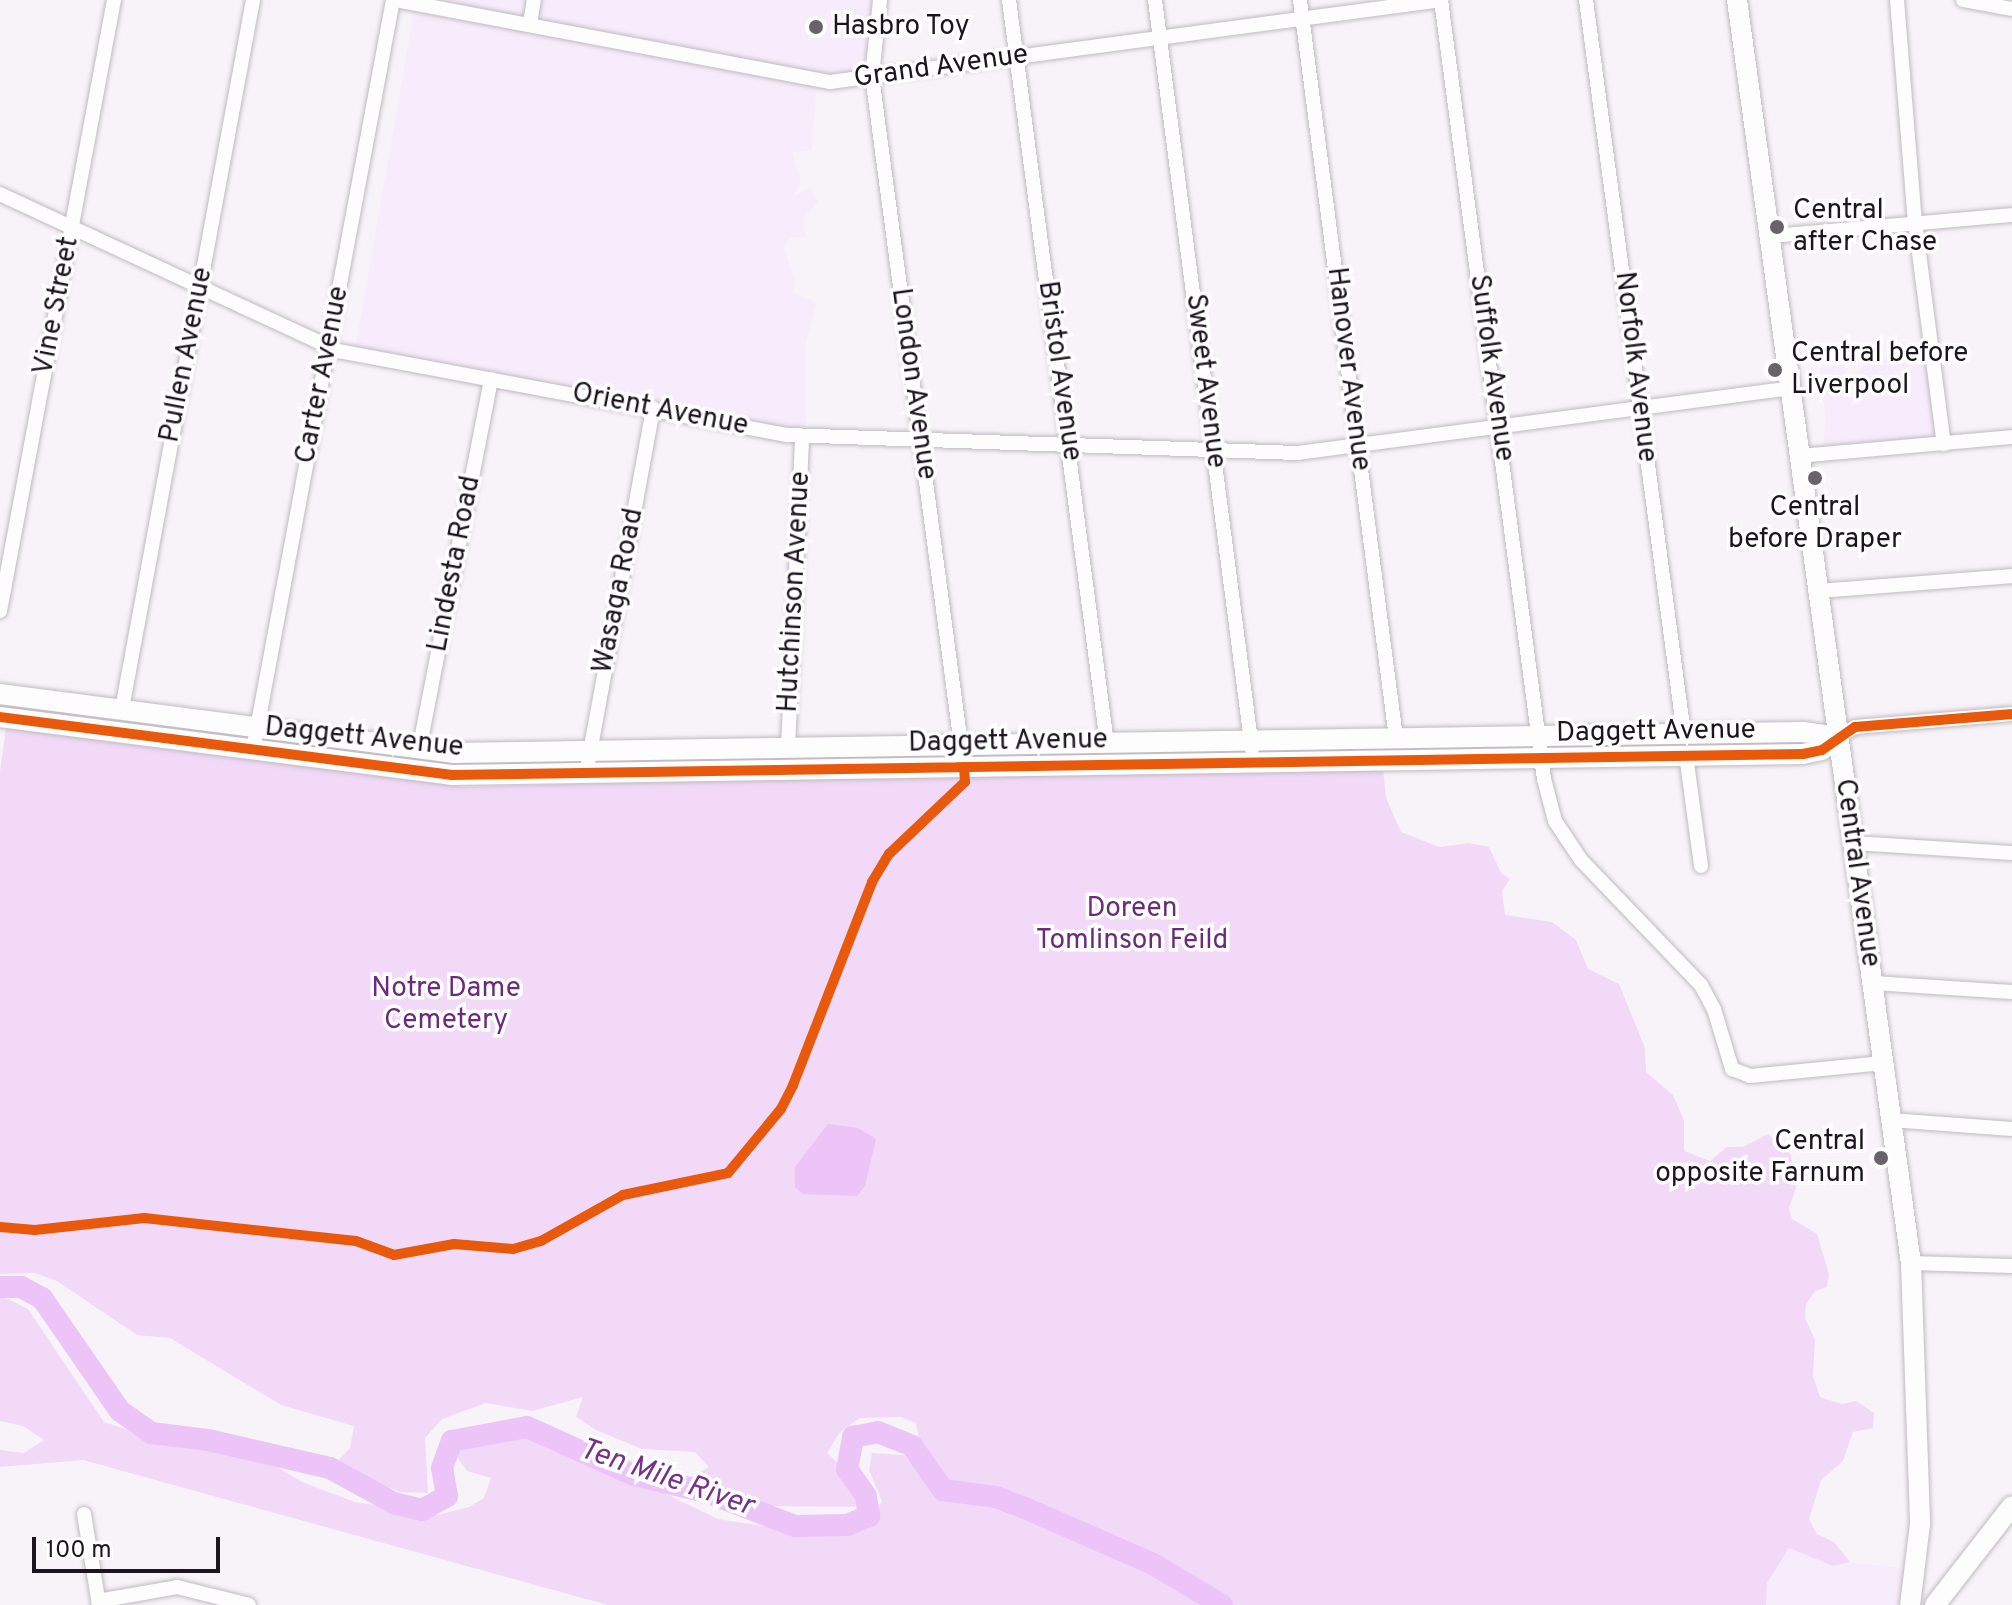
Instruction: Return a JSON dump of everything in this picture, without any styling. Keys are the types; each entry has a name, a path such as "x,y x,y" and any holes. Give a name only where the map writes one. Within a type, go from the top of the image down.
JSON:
{"street":[{"name":"Vine Street","path":"0,611 114,0"},
{"name":"Pullen Avenue","path":"122,709 253,0"},
{"name":"Grand Avenue","path":"395,0 830,82 1442,0"},
{"name":"Carter Avenue","path":"253,750 395,0"},
{"path":"530,24 534,0"},
{"name":"London Avenue","path":"880,0 872,76 964,767"},
{"name":"Bristol Avenue","path":"1009,0 1107,743"},
{"name":"Sweet Avenue","path":"1155,0 1253,762"},
{"name":"Hanover Avenue","path":"1300,0 1396,738"},
{"name":"Suffolk Avenue","path":"1442,0 1548,799 1569,845 1701,985 1732,1069 1750,1076 1883,1063"},
{"name":"Norfolk Avenue","path":"1586,0 1701,866"},
{"name":"Central Avenue","path":"1737,0 1772,236 1799,456 1911,1263 1920,1524 1910,1605"},
{"path":"1897,0 1915,222 1944,444"},
{"path":"1963,0 2012,9"},
{"name":"Orient Avenue","path":"0,194 328,347 802,436 1214,451 1358,447 1790,388"},
{"path":"1772,236 2012,215"},
{"name":"Lindesta Road","path":"419,750 491,379"},
{"name":"Wasaga Road","path":"586,774 653,408"},
{"name":"Hutchinson Avenue","path":"788,748 802,436"},
{"path":"1799,456 2012,437"},
{"path":"1819,591 2012,576"},
{"name":"Daggett Avenue","path":"0,694 419,750 590,752 1540,736 1685,744"},
{"name":"Daggett Avenue","path":"0,717 437,774 586,774 1543,758 1803,732 1838,737 1855,727 2012,714"},
{"path":"1853,843 2012,853"},
{"path":"1873,983 2012,992"},
{"path":"1891,1120 2012,1129"},
{"path":"1911,1263 2012,1266"},
{"path":"1935,1605 2012,1506"},
{"path":"84,1514 99,1603 177,1587 249,1605"}],"shaded area":[{"path":"416,0 876,0 869,75 817,80 812,150 792,152 801,182 793,196 810,188 818,202 804,217 806,237 791,237 783,246 796,283 793,293 817,303 806,342 806,440 482,388 354,356"},
{"path":"1928,351 1940,441 1822,452 1826,421 1820,368 1843,365 1848,379 1871,359"},
{"path":"828,1124 858,1128 876,1139 865,1186 857,1196 803,1194 795,1187 795,1167"},
{"path":"1789,1548 1833,1566 1850,1562 1909,1569 1904,1605 1766,1605 1767,1583"}],"green space":[{"path":"6,728 465,787 1382,760 1386,798 1401,832 1439,847 1469,843 1489,847 1501,873 1510,879 1502,891 1505,915 1552,922 1576,940 1588,969 1619,984 1645,1048 1646,1072 1673,1095 1684,1120 1684,1151 1710,1161 1727,1147 1743,1147 1768,1134 1791,1155 1796,1188 1789,1208 1792,1219 1817,1234 1829,1274 1827,1287 1815,1291 1806,1304 1805,1318 1815,1340 1813,1376 1820,1397 1842,1404 1856,1401 1874,1413 1873,1428 1853,1432 1843,1461 1821,1480 1809,1519 1817,1534 1834,1542 1850,1562 1833,1566 1789,1548 1767,1583 1766,1605 608,1605 83,1460 0,1467 0,1450 24,1453 44,1440 23,1426 0,1421 0,1298 6,1298 28,1309 104,1422 170,1444 259,1456 302,1482 355,1502 437,1515 469,1507 484,1498 491,1478 467,1471 452,1450 467,1435 493,1430 521,1433 621,1472 718,1519 781,1529 801,1521 854,1528 869,1521 882,1501 869,1470 872,1453 904,1455 928,1482 939,1481 940,1467 920,1446 916,1423 901,1417 860,1418 840,1432 827,1453 861,1484 855,1507 763,1506 699,1492 690,1477 709,1467 695,1452 642,1449 596,1430 576,1417 583,1397 532,1411 486,1403 442,1419 425,1438 428,1493 400,1492 334,1465 350,1448 354,1426 281,1405 170,1338 137,1335 57,1281 34,1273 0,1274 0,772"}],"waterway":[{"name":"Ten Mile River","path":"0,1287 21,1287 42,1298 120,1411 151,1433 208,1440 330,1468 394,1503 422,1510 447,1496 442,1468 452,1441 527,1427 634,1475 706,1492 795,1526 847,1525 869,1516 866,1496 847,1469 853,1437 878,1432 912,1446 943,1490 996,1497 1025,1508 1153,1564 1222,1605"}],"cycle path":[{"path":"0,717 451,775 1803,754 1822,750 1855,727 2012,714"},
{"path":"0,1227 35,1230 144,1218 356,1241 394,1255 454,1244 513,1249 541,1241 623,1195 728,1173 781,1109 793,1085 872,882 889,854 965,782 964,767"}],"place":[{"name":"Hasbro Toy","path":"816,27"},
{"name":"Central after Chase","path":"1777,227"},
{"name":"Central before Liverpool","path":"1775,370"},
{"name":"Central before Draper","path":"1815,478"},
{"name":"Central opposite Farnum","path":"1881,1158"}],"park label":[{"name":"Doreen Tomlinson Feild","path":"1132,925"},
{"name":"Notre Dame Cemetery","path":"446,1005"}]}
